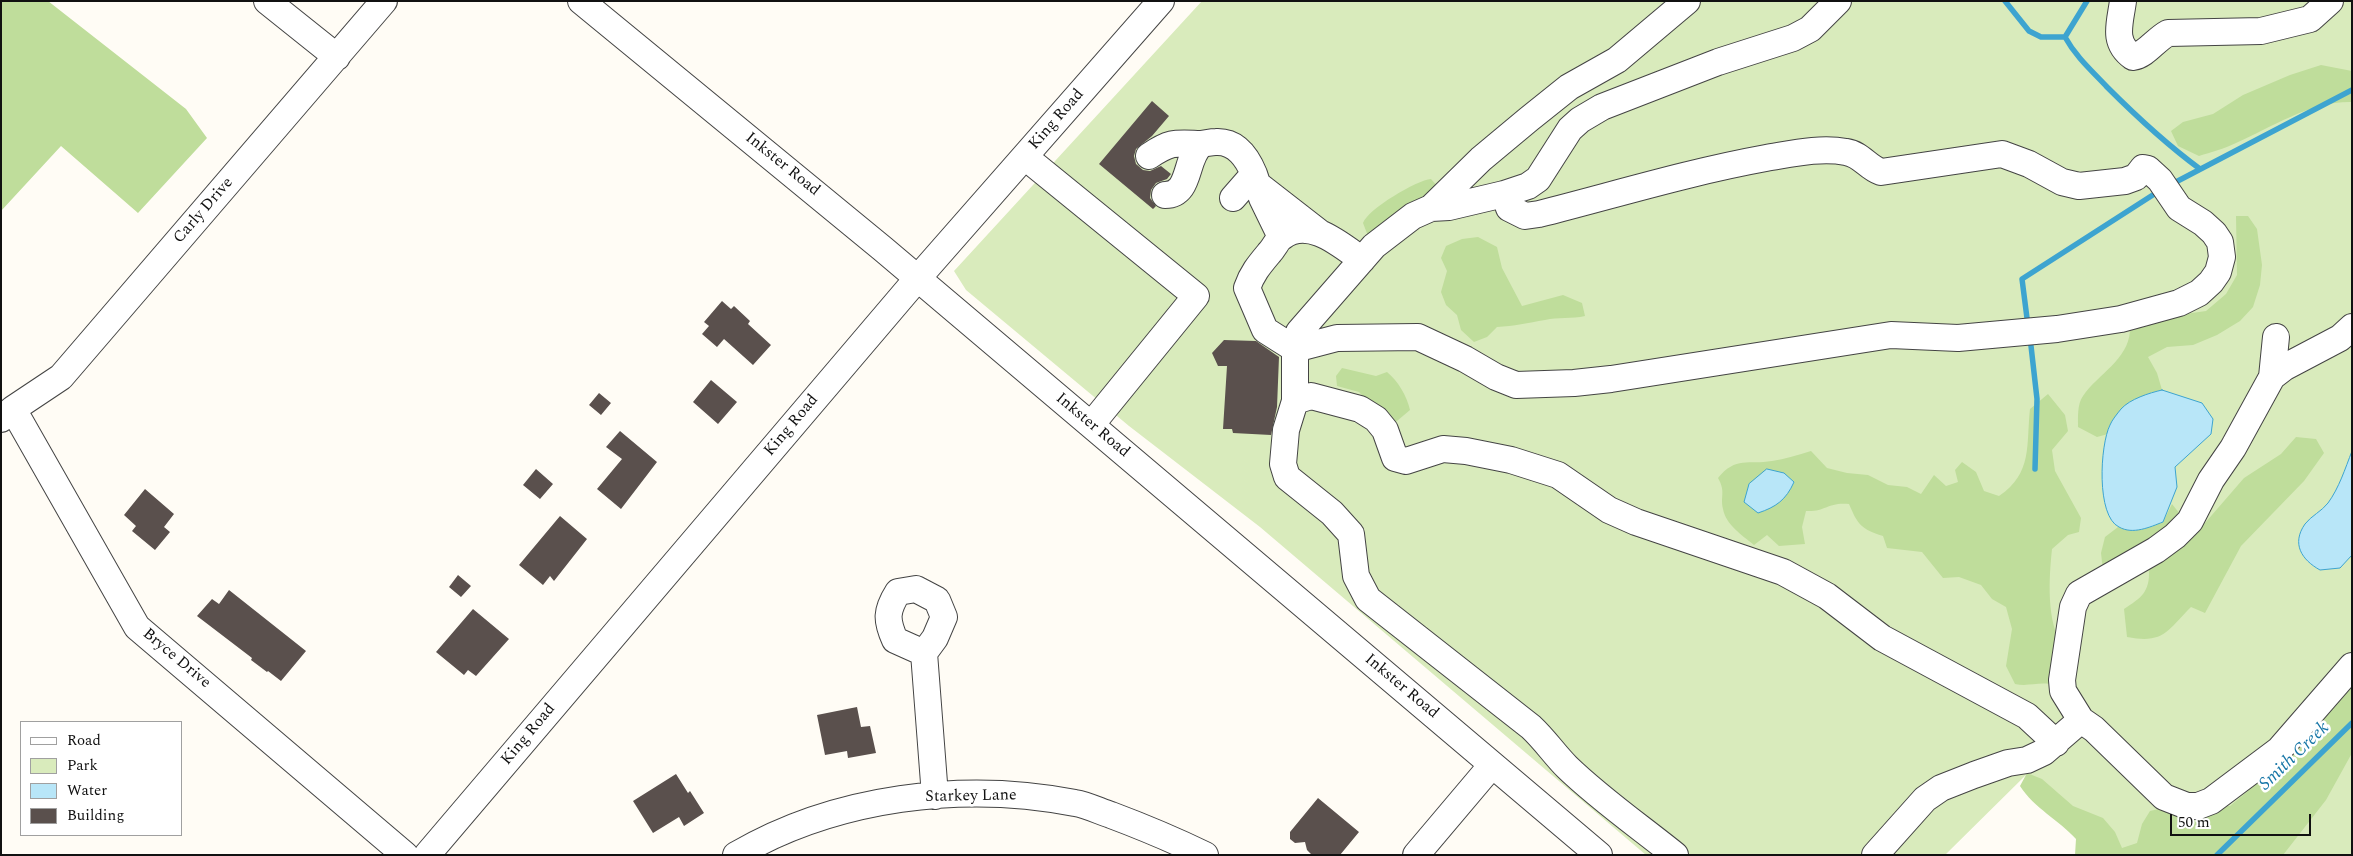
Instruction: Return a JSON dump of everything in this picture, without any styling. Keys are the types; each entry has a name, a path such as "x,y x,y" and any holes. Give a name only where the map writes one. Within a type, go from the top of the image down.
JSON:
{"street":[{"path":"267,1 337,57"},
{"name":"Carly Drive","path":"5,410 61,377 384,1"},
{"name":"Inkster Road","path":"581,1 917,279 1599,855"},
{"name":"King Road","path":"427,855 917,279 1161,1"},
{"path":"1431,208 1481,158 1529,119 1569,87 1617,60 1687,1"},
{"path":"1674,855 1567,767 1546,740 1531,727 1368,599 1356,576 1351,534 1332,513 1287,477 1283,464 1286,430 1295,401 1295,349 1299,332 1362,260 1396,228 1413,216 1431,208 1449,207 1504,194 1528,186 1538,179 1570,129 1580,120 1602,107 1677,77 1793,38 1810,29 1838,1"},
{"path":"2124,1 2120,43 2125,52 2133,57 2140,56 2159,37 2168,33 2261,31 2310,19 2330,1"},
{"path":"1149,156 1164,146 1186,142 1202,144 1227,143 1241,151 1248,159 1281,237"},
{"path":"1165,195 1173,195 1181,189 1193,153 1202,144"},
{"path":"1320,233 1308,230 1292,232 1281,237 1252,274 1247,288 1265,330 1295,349 1337,338 1418,336 1465,359 1496,377 1516,384 1537,385 1611,379 1891,335 1958,338 2042,330 2121,319 2179,303 2199,293 2211,282 2218,272 2222,257 2220,242 2214,233 2179,208 2148,169 2143,168 2136,177 2125,181 2078,186 2062,182 2029,164 2002,154 1881,172 1873,170 1857,154 1827,150 1782,155 1708,170 1526,216 1509,208 1504,194"},
{"path":"1024,157 1196,296 1091,425"},
{"path":"1255,179 1320,233 1362,260"},
{"path":"1232,198 1255,179"},
{"path":"2272,377 2285,367 2336,341 2352,328"},
{"path":"2276,337 2272,377 2233,448 2211,480 2190,521 2175,536 2156,550 2087,588 2075,600 2062,680 2063,691 2081,720 2094,729 2164,797 2177,803 2198,806 2211,801 2279,750 2352,666"},
{"path":"1295,401 1311,396 1360,409 1376,419 1391,445 1395,458 1406,461 1443,449 1466,451 1511,460 1558,475 1609,510 1636,522 1800,580 1827,596 1882,638 2027,716 2056,743"},
{"name":"Bryce Drive","path":"5,410 137,627 405,855"},
{"path":"924,653 935,796"},
{"path":"1875,855 1925,799 1941,788 2008,763 2027,760 2044,752 2081,720"},
{"path":"1416,855 1492,764"},
{"name":"Starkey Lane","path":"736,855 802,824 880,802 935,796 1011,794 1077,803 1149,829 1205,855"}],"green space":[{"path":"1,1 48,1 186,109 207,138 138,213 61,146 1,211"},
{"path":"1202,1 2352,1 2352,855 2110,855 2027,774 1945,855 1646,855 1260,527 1129,426 966,290 954,271"},
{"path":"2321,65 2352,71 2352,102 2337,103 2307,110 2222,149 2199,156 2178,146 2171,131 2183,122 2213,114 2243,95 2290,75"},
{"path":"1431,179 1438,187 1368,236 1363,223 1374,210 1415,184"},
{"path":"2236,216 2248,216 2257,229 2262,265 2260,285 2253,307 2240,321 2217,335 2193,345 2167,347 2148,357 2157,373 2162,390 2147,394 2109,426 2108,434 2097,437 2078,427 2078,411 2081,399 2089,388 2118,359 2128,341 2130,331 2164,317 2206,311 2226,294 2237,275"},
{"path":"1478,237 1497,247 1502,268 1522,306 1563,295 1582,303 1585,316 1497,327 1487,337 1474,342 1461,330 1457,315 1446,305 1441,292 1447,271 1441,258 1446,246 1462,239"},
{"path":"1342,368 1376,376 1387,372 1402,389 1410,410 1391,426 1359,392 1337,386 1336,376"},
{"path":"2048,394 2065,415 2068,431 2052,450 2055,471 2081,518 2079,532 2068,535 2052,549 2050,573 2051,613 2063,646 2054,685 2015,684 2006,666 2012,629 2006,607 1992,599 1981,585 1959,577 1943,578 1922,552 1887,548 1883,536 1870,531 1858,522 1849,504 1836,504 1818,510 1806,511 1802,527 1805,544 1779,546 1767,535 1754,545 1735,529 1725,515 1722,505 1722,487 1718,478 1725,471 1737,464 1777,460 1811,451 1827,468 1847,473 1868,475 1888,485 1907,487 1921,494 1934,475 1946,486 1958,482 1955,470 1962,462 1976,472 1984,491 1999,496 2018,478 2023,468 2026,457 2030,409"},
{"path":"2296,437 2316,439 2324,453 2304,481 2241,546 2205,613 2191,607 2164,634 2149,639 2127,637 2124,609 2143,594 2148,584 2149,570 2136,576 2103,570 2101,553 2105,537 2118,527 2141,528 2163,522 2172,504 2180,514 2205,523 2244,478 2281,454"},
{"path":"2352,653 2352,753 2326,800 2283,855 2075,855 2076,839 2032,801 2020,786 2027,773 2042,779 2073,806 2103,818 2115,832 2122,848 2137,843 2142,824 2150,811 2167,807 2230,806 2248,791 2334,674"}],"water":[{"path":"2162,390 2202,403 2213,419 2211,434 2175,467 2177,487 2163,522 2136,530 2124,529 2112,520 2106,509 2103,495 2102,463 2107,435 2112,421 2125,405 2140,397"},
{"path":"2352,451 2352,555 2340,568 2320,570 2308,561 2300,551 2299,538 2305,524 2326,506 2332,497 2342,478"},
{"path":"1767,469 1784,473 1794,482 1788,494 1780,502 1758,513 1744,502 1749,484"}],"building":[{"path":"1152,101 1169,116 1152,136 1136,149 1134,156 1136,164 1143,170 1150,171 1161,166 1171,174 1167,179 1156,183 1151,190 1150,198 1156,206 1153,209 1099,164"},
{"path":"722,301 731,309 734,306 750,321 748,324 771,345 753,365 724,339 717,347 702,334 709,326 704,322"},
{"path":"1224,340 1256,341 1279,357 1277,407 1271,435 1233,433 1232,429 1223,429 1227,366 1218,366 1212,353"},
{"path":"711,380 737,402 718,424 693,402"},
{"path":"599,393 611,403 601,415 589,405"},
{"path":"620,431 657,462 621,509 597,489 622,459 606,447"},
{"path":"536,469 553,484 540,499 523,485"},
{"path":"145,489 174,514 164,527 170,532 155,550 132,531 136,526 124,515"},
{"path":"560,516 587,539 554,581 550,576 543,585 519,565"},
{"path":"458,575 471,586 461,597 449,587"},
{"path":"229,590 306,651 281,681 251,660 252,658 197,616 212,599 219,604"},
{"path":"473,609 509,639 476,676 468,670 464,675 436,652"},
{"path":"857,707 861,727 870,726 876,753 848,758 847,751 825,755 817,715"},
{"path":"676,774 704,813 684,826 679,817 653,833 633,801"},
{"path":"1318,798 1359,832 1340,855 1312,855 1307,850 1305,842 1295,843 1290,839 1290,832"}],"waterway":[{"path":"2005,1 2029,31 2041,37 2065,37"},
{"path":"2087,1 2065,37 2069,44 2084,64 2129,109 2187,160 2200,169"},
{"path":"2172,184 2352,90"},
{"path":"2028,326 2022,279 2159,191"},
{"path":"2030,337 2037,399 2035,469"},
{"name":"Smith Creek","path":"2217,855 2352,723"}]}
